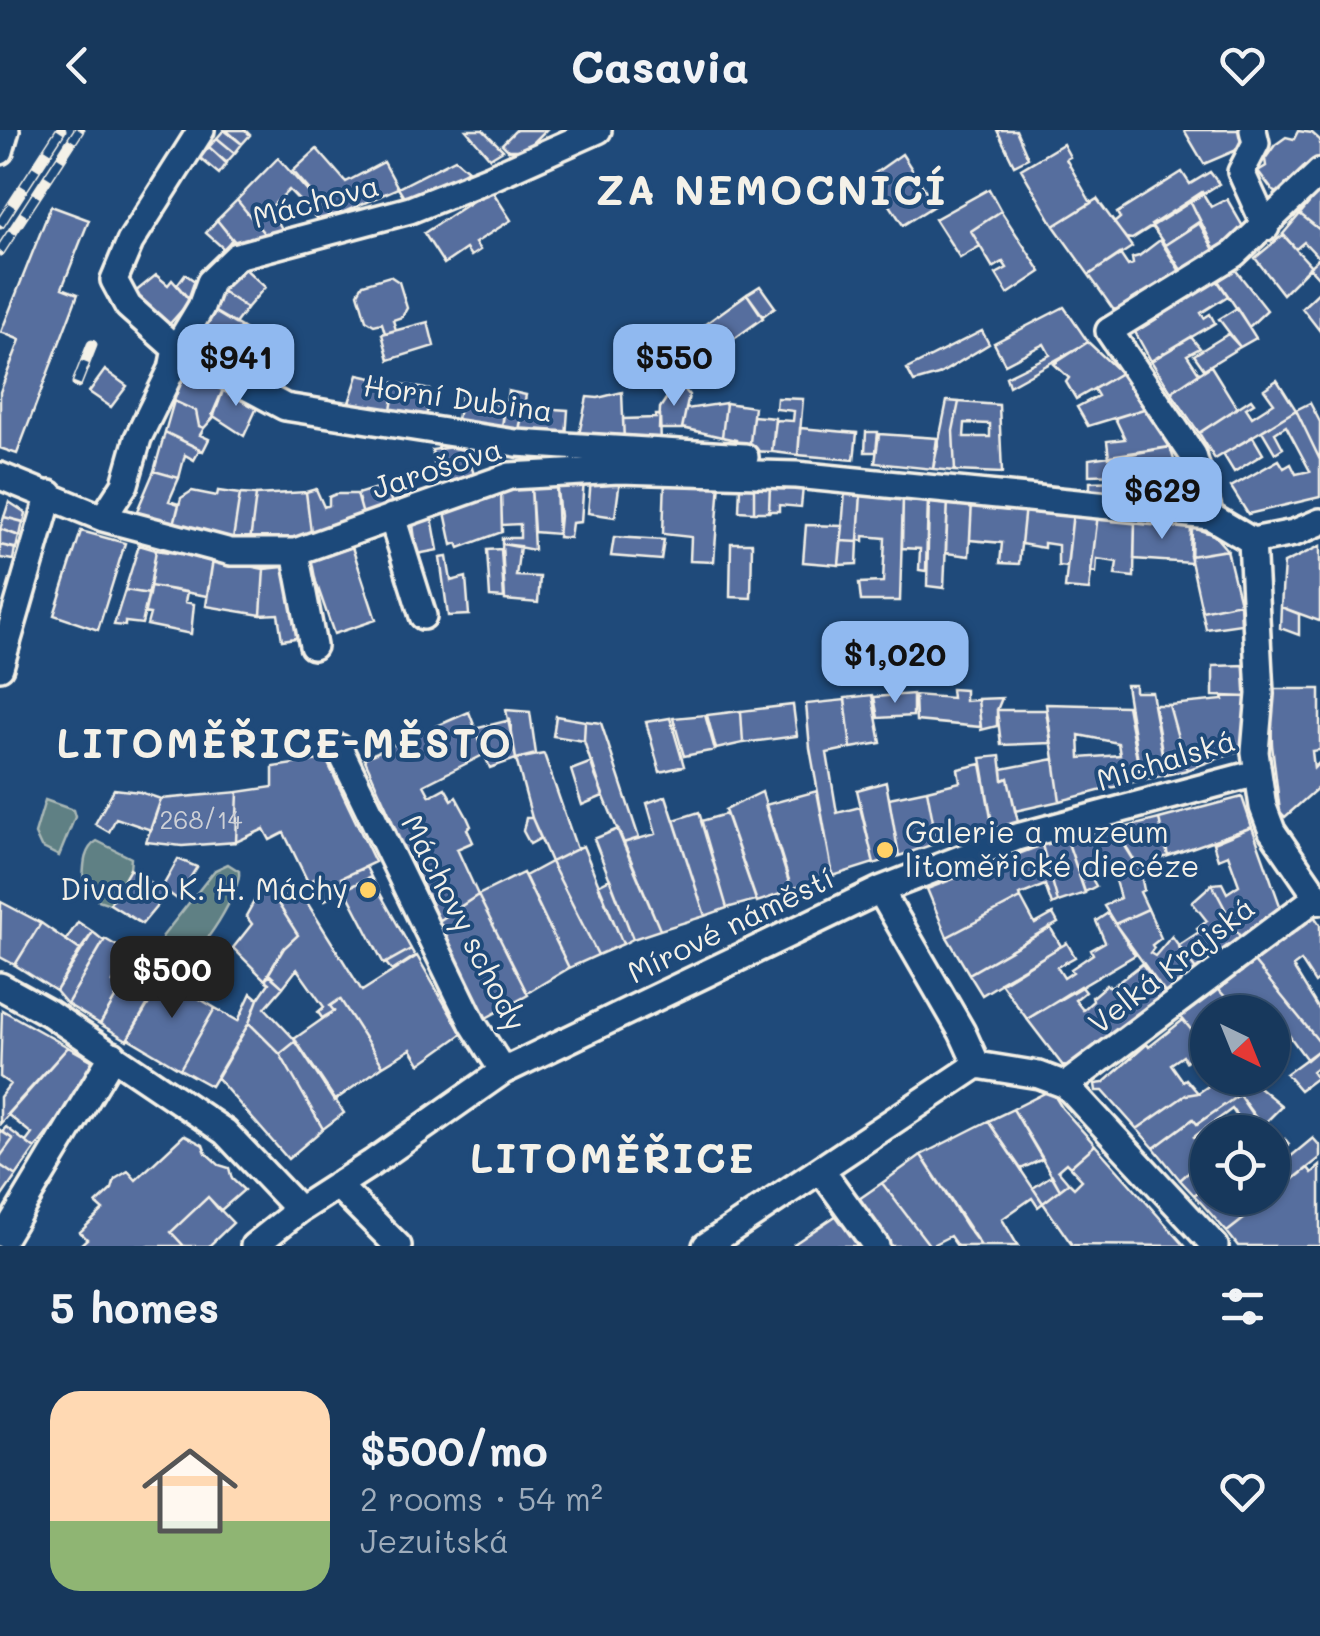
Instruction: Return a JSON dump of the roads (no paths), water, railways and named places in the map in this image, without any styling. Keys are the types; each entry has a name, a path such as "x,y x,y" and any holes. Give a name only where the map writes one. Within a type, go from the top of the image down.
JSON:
{"street":[{"path":"0,151 6,130"},
{"name":"Horní Dubina","path":"201,130 120,261 114,280 128,306 176,348 286,407 516,443 752,458 796,476"},
{"name":"Máchova","path":"103,518 125,484 138,438 172,369 176,348 202,307 210,282 237,256 410,210 598,130"},
{"path":"1253,130 1256,143 1241,172 1266,227"},
{"path":"1320,172 1234,254 1109,331 1193,455 1210,516 1252,541 1294,533 1320,522"},
{"name":"Jarošova","path":"0,476 103,518 230,552 294,552 510,476 619,470 796,476 1210,516"},
{"path":"0,667 50,494"},
{"path":"392,517 422,616"},
{"name":"Michalská","path":"880,890 1017,838 1257,773 1260,694 1252,541"},
{"path":"294,552 313,646"},
{"name":"Máchovy schody","path":"339,748 473,1024 503,1071"},
{"path":"1257,773 1263,808 1272,830 1318,899"},
{"name":"Mírové náměstí","path":"254,1246 299,1210 503,1071 880,890 977,1065"},
{"name":"Velká Krajská","path":"1066,1085 1318,899"},
{"path":"0,986 49,1013 226,1132 299,1210"},
{"path":"8,1237 113,1055"},
{"path":"706,1246 977,1065 1039,1075 1066,1085 1215,1246"},
{"path":"821,1170 876,1246"},
{"path":"337,1185 398,1246"}],"railway":[{"path":"0,224 61,130"},
{"path":"0,251 79,130"},
{"path":"77,383 92,345"}],"place":[{"name":"Galerie a muzeum litoměřické diecéze","path":"885,850"},
{"name":"Divadlo K. H. Máchy","path":"368,890"}],"district":[{"name":"ZA NEMOCNICÍ","path":"772,191"},
{"name":"LITOMĚŘICE-MĚSTO","path":"285,744"},
{"name":"LITOMĚŘICE","path":"613,1159"}]}
